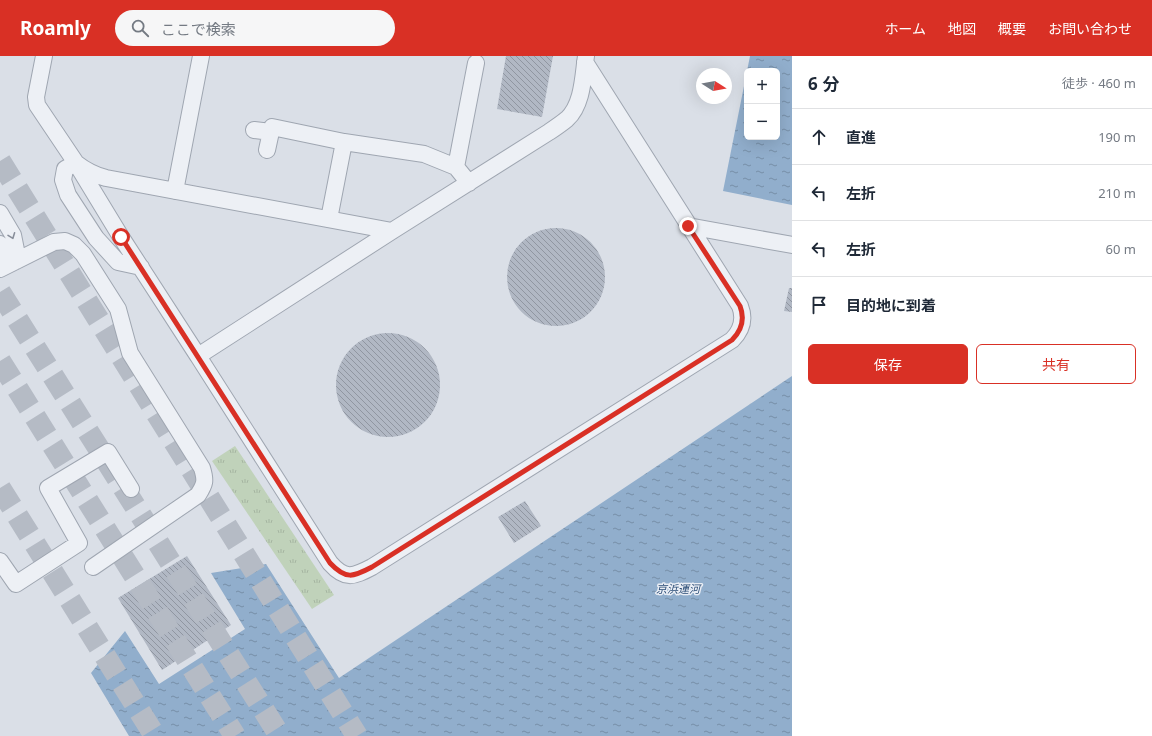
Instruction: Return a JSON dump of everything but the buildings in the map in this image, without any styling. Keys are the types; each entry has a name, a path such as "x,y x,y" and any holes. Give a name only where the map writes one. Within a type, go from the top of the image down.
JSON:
{"lane":[{"path":"44,56 36,97 37,105 76,163 330,563 342,574 351,576 360,573 732,340 737,334 742,323 743,316 740,306 688,226 586,59"},
{"path":"176,191 201,56"},
{"path":"198,356 549,132 567,119 573,111 579,96 586,59"},
{"path":"456,167 476,63"},
{"path":"267,150 272,127 344,142 424,154 456,167 469,183"},
{"path":"254,130 271,132"},
{"path":"329,220 344,142"},
{"path":"76,163 96,176 392,232"},
{"path":"76,163 65,169 63,180 68,195 96,238 118,262 141,267"},
{"path":"0,213 13,235 16,250 8,262 0,269"},
{"path":"688,226 792,244"},
{"path":"8,262 54,242 65,241 74,245 83,254 118,309 130,353 202,468 205,478 204,486 198,495 93,567"},
{"path":"0,244 8,262"},
{"path":"0,561 16,584 79,543 48,488 108,452 131,489"}],"green space":[{"path":"235,446 334,595 312,609 212,461"}],"water":[{"path":"750,56 792,56 792,205 723,191 744,86 744,140 780,140 780,68 748,68"},
{"name":"京浜運河","path":"792,376 792,736 129,736 91,673 125,631 159,684 245,629 211,573 266,564 339,678"}],"tunnel":[{"path":"0,161 357,736"},
{"path":"0,292 280,736"},
{"path":"0,361 235,736"},
{"path":"0,488 155,736"}],"route":[{"path":"121,237 330,563 342,574 351,576 372,567 732,340 740,329 743,316 742,311 688,226"}]}
